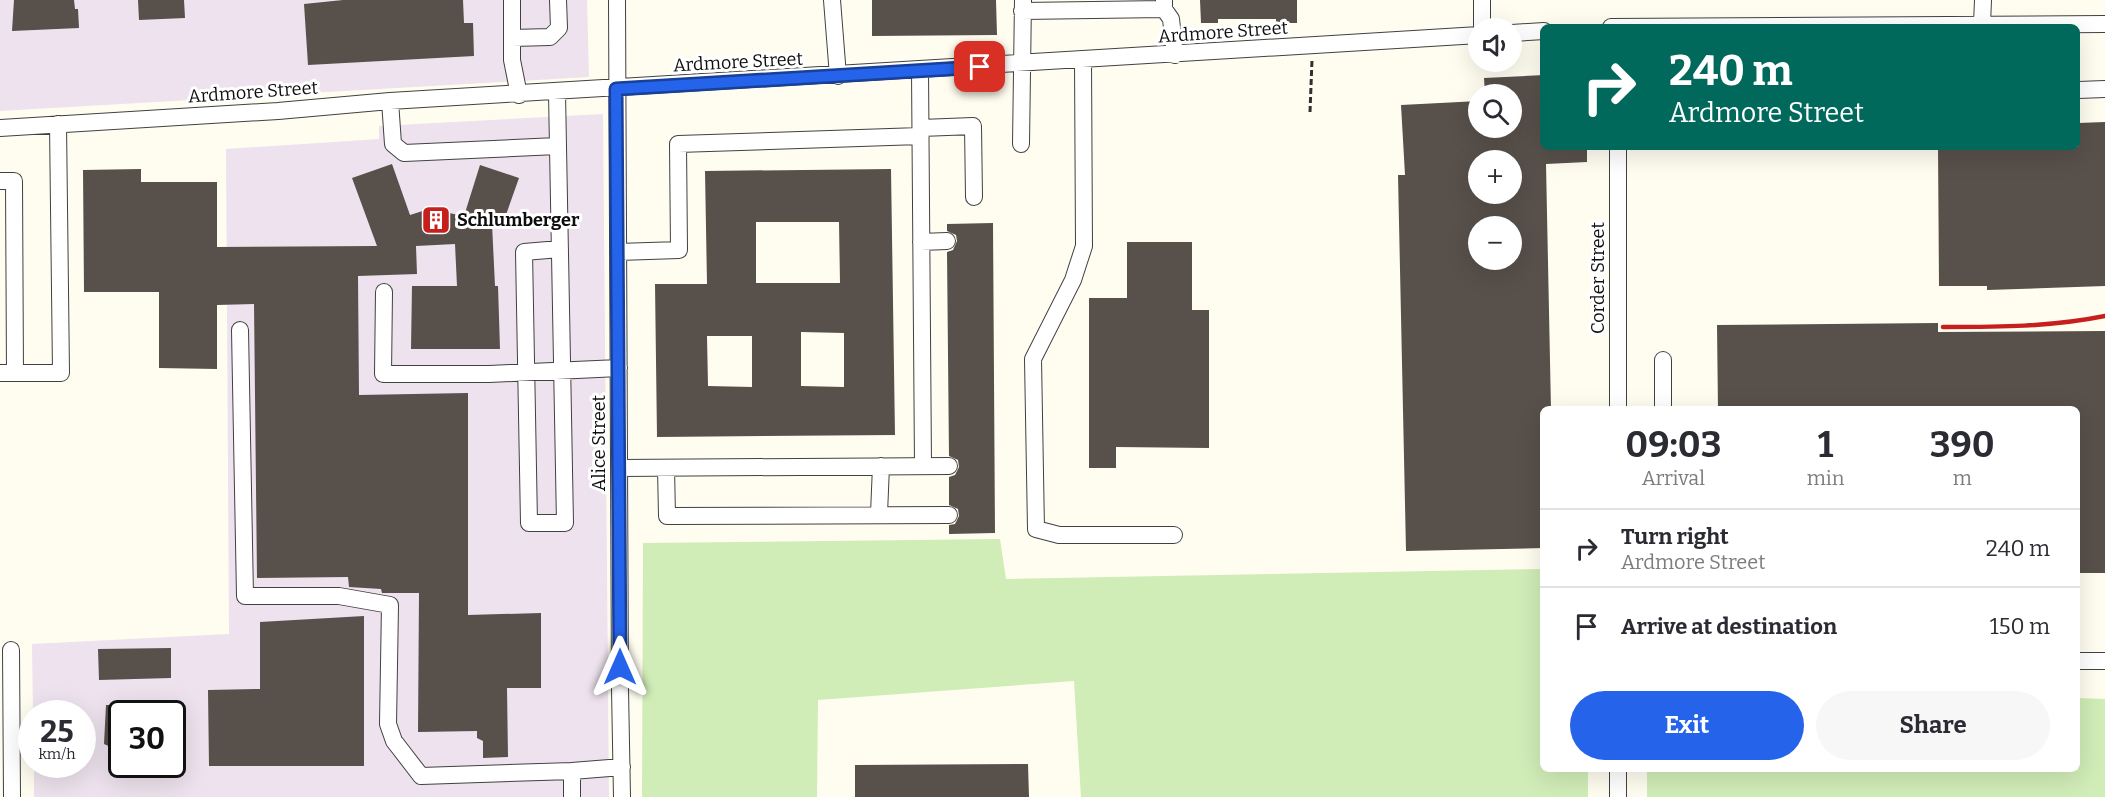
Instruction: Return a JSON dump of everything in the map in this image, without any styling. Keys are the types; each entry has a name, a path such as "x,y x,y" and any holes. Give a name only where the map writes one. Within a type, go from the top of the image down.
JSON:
{"street":[{"path":"512,0 512,60 519,95"},
{"path":"512,38 550,37 559,28 558,0"},
{"name":"Alice Street","path":"617,0 622,797"},
{"path":"832,0 838,76"},
{"path":"1482,0 1482,18"},
{"path":"1983,0 1982,24 2105,24"},
{"path":"1022,144 1020,64 1022,5 1145,9 1164,4 1172,19 1175,55"},
{"path":"1522,32 1540,31"},
{"name":"Ardmore Street","path":"0,128 278,111 390,101 838,76 1468,36"},
{"path":"1083,60 1084,246 1073,280 1033,359 1036,529 1059,535 1174,535"},
{"path":"920,71 922,465"},
{"path":"2080,90 2105,89"},
{"path":"557,93 557,146 560,249 565,523 529,523 524,252 560,249"},
{"path":"390,101 393,144 404,153 557,146"},
{"path":"0,181 14,181 7,373 61,373 58,124"},
{"path":"618,252 679,250 678,144 920,132 973,126 974,198"},
{"name":"Corder Street","path":"1618,150 1618,406"},
{"path":"921,243 947,242"},
{"path":"384,292 383,374 526,373 619,368"},
{"path":"240,330 245,596 339,596 390,605 388,724 394,741 421,776 622,767"},
{"path":"1663,406 1664,360"},
{"path":"879,514 881,466"},
{"path":"619,468 949,466"},
{"path":"666,468 667,516 949,515"},
{"path":"11,650 12,797"},
{"path":"2080,661 2105,661"},
{"path":"572,771 572,797"},
{"path":"1618,772 1618,797"}],"path":[{"path":"1310,112 1312,46"}],"shaded area":[{"path":"0,0 587,0 589,77 0,111"},
{"path":"603,114 609,797 34,797 34,778 96,778 96,700 33,700 32,644 229,634 226,149 379,139 379,126"}],"green space":[{"path":"1000,539 1006,579 1540,569 1540,772 1588,772 1588,797 1081,797 1074,681 818,700 817,797 642,797 643,543"},
{"path":"2080,698 2105,699 2105,797 1647,797 1647,772 2080,772"}],"building":[{"path":"14,0 74,0 75,9 78,9 79,28 12,31"},
{"path":"138,0 184,0 185,18 139,20"},
{"path":"343,0 463,0 464,23 473,23 474,56 308,65 304,4"},
{"path":"872,0 996,0 997,35 872,36"},
{"path":"1200,0 1297,0 1297,23 1276,23 1276,19 1218,19 1218,23 1201,23"},
{"path":"1540,75 1540,150 1587,150 1587,162 1546,164 1551,406 1540,406 1540,548 1406,551 1398,175 1405,175 1401,105 1468,102 1468,138 1522,138 1522,84 1484,84 1484,78"},
{"path":"2105,122 2105,286 1987,290 1987,286 1939,286 1938,150 2080,150 2080,123"},
{"path":"392,164 410,215 429,209 464,216 480,165 519,178 502,226 492,224 495,286 498,286 500,349 411,349 412,286 457,286 455,244 416,246 417,274 358,276 359,395 468,393 468,615 541,613 541,688 507,688 508,757 483,758 483,741 477,738 477,731 418,732 419,593 382,593 381,589 349,587 348,577 257,578 254,304 217,305 217,369 159,368 159,292 84,292 83,170 141,169 141,182 217,182 217,247 377,246 352,178"},
{"path":"891,169 895,435 657,437 655,284 707,284 705,171","holes":["756,222 839,222 840,283 756,283","801,332 844,333 844,387 801,386","707,336 752,336 752,387 708,386"]},
{"path":"993,223 995,533 949,534 949,525 955,524 959,516 958,509 949,505 949,477 955,475 959,467 958,460 949,456 947,252 953,250 957,241 956,235 947,231 947,224"},
{"path":"1127,242 1192,242 1192,310 1209,310 1209,448 1116,447 1116,468 1089,468 1089,298 1127,298"},
{"path":"1938,323 1938,332 2105,331 2105,573 2080,573 2080,406 1718,406 1717,325"},
{"path":"364,616 364,766 209,766 208,690 260,689 260,622"},
{"path":"171,648 171,678 99,680 98,649"},
{"path":"106,705 108,705 108,746 104,744"},
{"path":"1028,764 1029,797 855,797 855,765"}],"railway":[{"path":"1943,327 2045,324 2105,316"}],"place":[{"name":"Schlumberger","path":"436,220"}],"route":[{"path":"620,667 616,89 980,67"}]}
